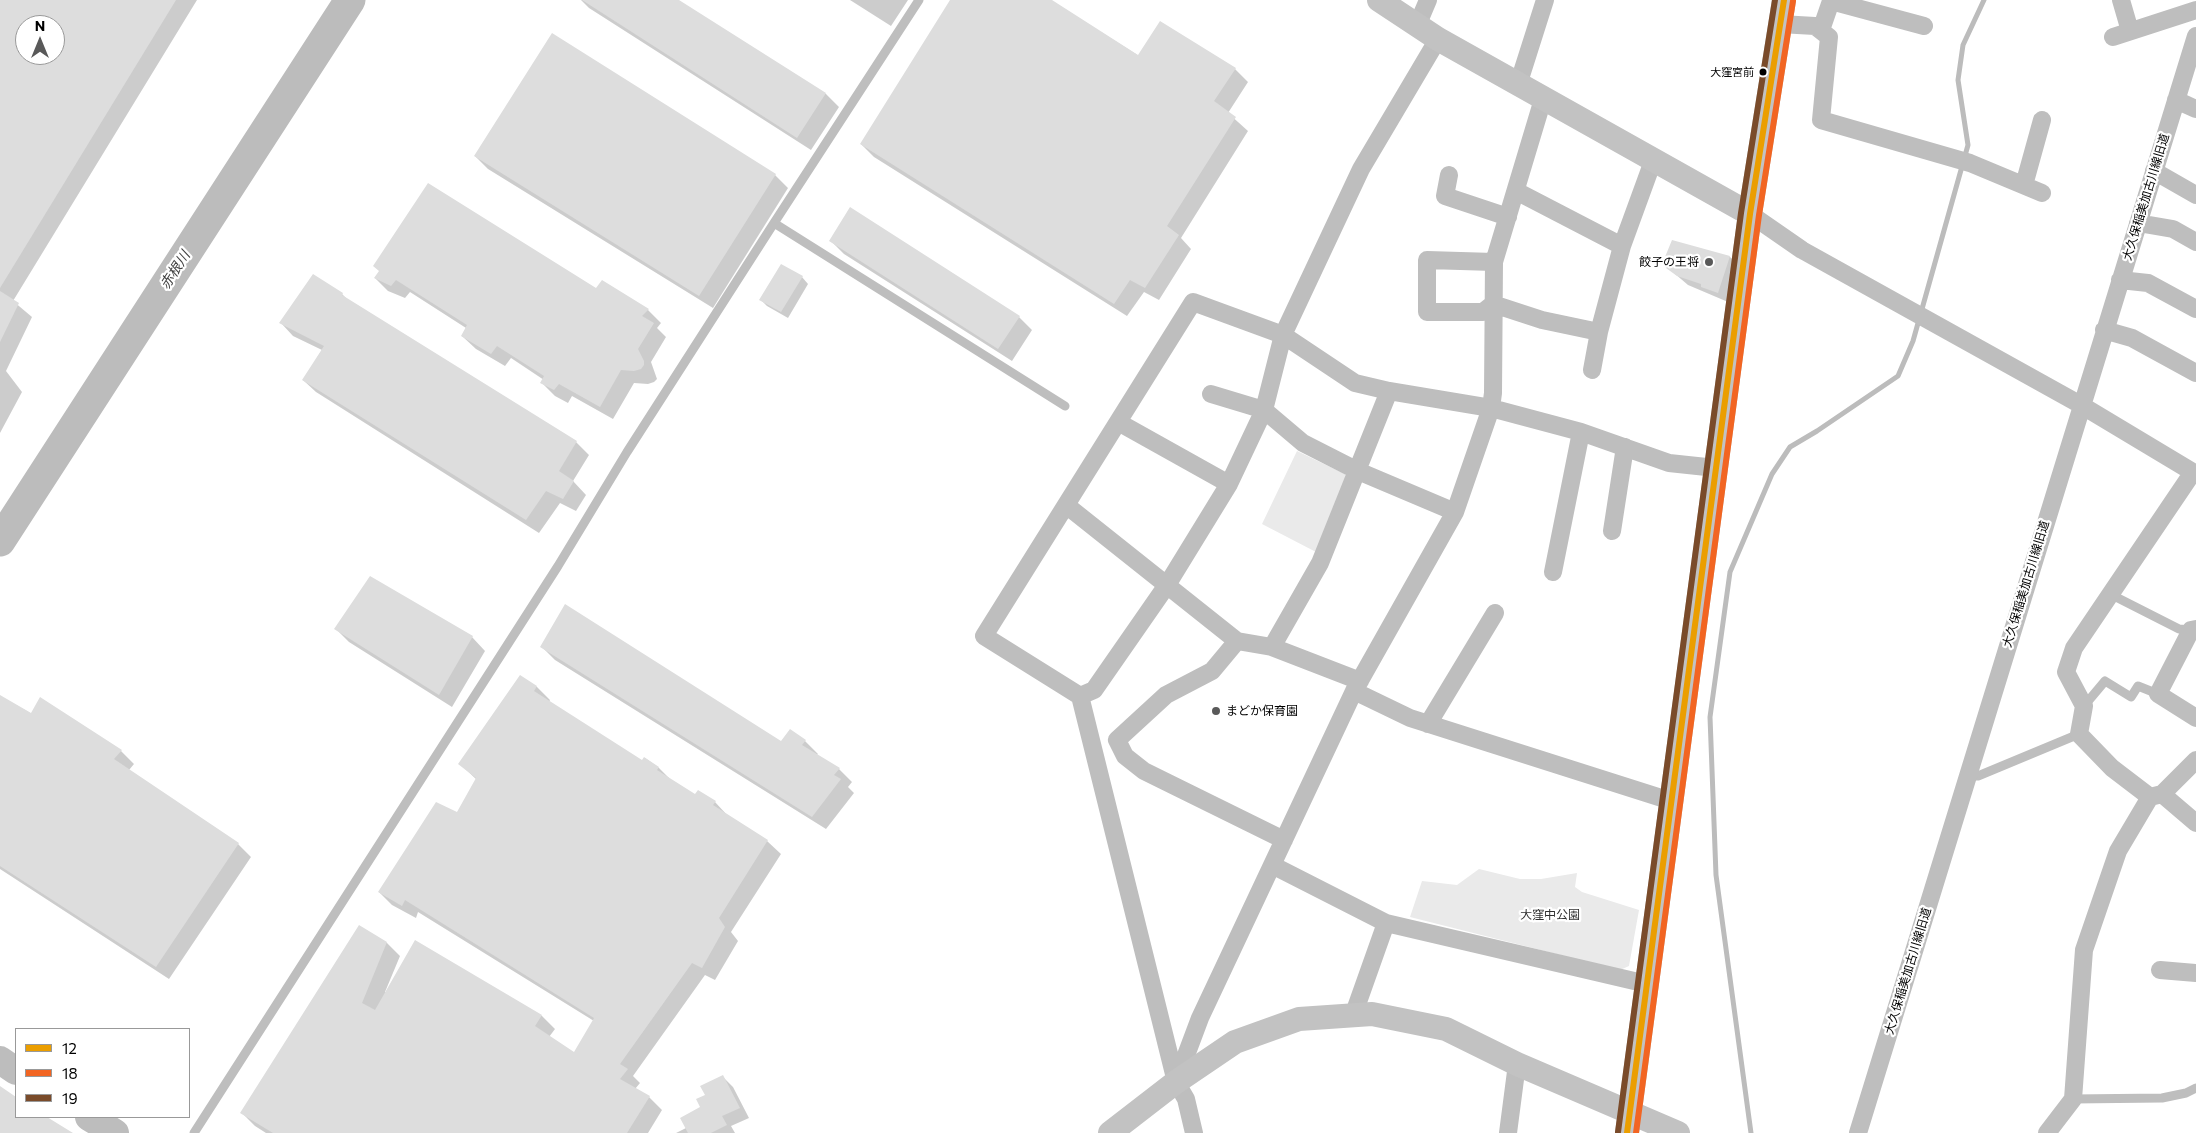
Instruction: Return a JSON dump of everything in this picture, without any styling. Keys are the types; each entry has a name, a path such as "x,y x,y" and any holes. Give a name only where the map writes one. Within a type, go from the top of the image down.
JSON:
{"highway":[{"path":"0,1060 15,1070"},
{"path":"91,1118 115,1133"}],"main road":[{"path":"1379,0 1438,39 1750,214"},
{"path":"1628,1122 1750,214 1784,0"},
{"path":"1110,1133 1176,1082 1235,1042 1299,1019 1372,1014 1446,1029 1628,1122 1678,1133"}],"street":[{"path":"1417,26 1428,0"},
{"path":"1518,85 1545,0"},
{"path":"1821,30 1831,0 1924,26"},
{"path":"2121,0 2130,31"},
{"path":"2113,37 2196,10"},
{"path":"1780,24 1815,26 1829,37 1821,120 1963,161 2042,193"},
{"name":"大久保稲美加古川線旧道","path":"1858,1133 2081,404 2196,36"},
{"path":"1080,696 1094,690 1166,585 1229,484 1264,410 1283,335 1361,170 1438,39"},
{"path":"1176,1082 1200,1018 1357,686 1455,512 1491,408 1494,393 1494,262 1543,99"},
{"path":"2176,100 2196,109"},
{"path":"2024,185 2042,120"},
{"path":"1592,370 1599,332 1622,246 1653,161"},
{"path":"2154,171 2196,195"},
{"path":"1449,175 1445,196 1508,217"},
{"path":"1516,190 1622,246"},
{"path":"1750,214 1802,250 2081,404 2194,473 2074,648 2066,672 2084,706 2079,734 2112,768 2196,823"},
{"path":"2138,223 2173,229 2196,242"},
{"path":"1493,304 1483,312 1426,312 1426,260 1494,262"},
{"path":"2120,280 2148,283 2196,309"},
{"path":"1194,1133 1186,1099 1176,1082 1080,696 984,636 1193,302 1283,335 1355,383 1389,391 1491,408 1581,432 1669,462 1716,468"},
{"path":"1493,304 1542,320 1599,332"},
{"path":"2104,330 2132,338 2196,372"},
{"path":"1272,647 1320,563 1389,391"},
{"path":"1211,394 1264,410 1303,443 1358,471 1455,512"},
{"path":"1118,422 1229,484"},
{"path":"1552,572 1581,432"},
{"path":"1612,531 1625,447"},
{"path":"1066,505 1237,641 1272,647 1357,686 1410,718 1672,801"},
{"path":"1428,724 1495,613"},
{"path":"2193,629 2158,694 2196,718"},
{"path":"1237,641 1212,671 1166,695 1117,740 1125,756 1144,771 1284,840"},
{"path":"1096,761 1125,756"},
{"path":"2047,1133 2073,1099 2084,950 2118,851 2156,796 2196,760"},
{"path":"1272,865 1386,923 1647,984"},
{"path":"1353,1016 1386,923"},
{"path":"2160,970 2196,973"},
{"path":"1508,1133 1517,1064"}],"lane":[{"path":"194,1133 553,575 628,452 918,0"},
{"path":"774,223 1065,406"},
{"path":"2110,594 2179,628 2193,629"},
{"path":"2084,706 2105,681 2131,697 2138,686 2158,694"},
{"path":"1968,776 1978,776 2079,734"},
{"path":"2073,1099 2162,1098 2186,1093 2196,1088"}],"green space":[{"path":"1297,451 1345,474 1349,482 1316,552 1262,524"},
{"name":"大窪中公園","path":"1479,869 1520,879 1541,879 1577,873 1575,887 1582,892 1639,910 1629,966 1620,970 1410,917 1422,881 1457,885"}],"building":[{"path":"0,0 176,0 0,288"},
{"path":"582,0 679,0 826,93 797,138"},
{"path":"950,0 1052,0 1138,55 1160,21 1236,68 1214,101 1236,117 1167,226 1179,235 1145,288 1130,280 1114,304 860,144"},
{"path":"552,33 776,174 699,296 474,156"},
{"path":"428,183 596,288 602,280 649,309 642,316 654,323 638,349 644,361 641,369 634,371 621,370 600,407 559,384 554,390 540,383 544,376 497,346 491,354 461,336 467,325 396,280 391,286 374,278 379,271 373,266"},
{"path":"850,207 1020,316 998,349 829,241"},
{"path":"1672,240 1730,256 1718,293 1701,287 1701,284 1677,276 1666,268 1665,257"},
{"path":"781,264 803,276 781,312 759,300"},
{"path":"313,274 343,293 342,295 577,441 559,471 574,481 563,499 546,491 526,520 302,380 324,346 279,323"},
{"path":"0,291 19,303 0,342"},
{"path":"370,576 473,636 439,695 334,629"},
{"path":"565,604 781,741 790,729 806,740 802,745 840,768 834,775 841,779 812,817 540,647"},
{"path":"520,675 537,686 534,691 642,760 644,757 659,767 657,770 695,794 698,790 716,801 713,805 768,840 719,918 725,927 702,968 692,963 620,1064 628,1069 620,1079 650,1096 627,1133 273,1133 240,1113 359,925 387,942 362,1003 375,1010 415,940 542,1015 535,1026 574,1052 594,1018 405,900 402,906 378,892 436,802 457,812 476,778 458,764"},
{"path":"0,695 31,713 40,697 122,750 114,759 239,843 156,967 0,866"},
{"path":"723,1075 740,1108 722,1116 727,1125 711,1133 688,1133 680,1118 700,1107 696,1099 705,1095 700,1086"},
{"path":"0,1086 15,1096 15,1118 49,1118 73,1133 0,1133"}],"waterway":[{"name":"赤根川","path":"0,541 350,0"},
{"path":"1751,1133 1716,875 1710,717 1730,572 1772,474 1790,447 1898,376 1913,341 1968,145 1958,80 1963,45 1984,0"}],"transit line":[{"name":"19","path":"1618,1132 1741,213 1775,0"},
{"name":"12","path":"1627,1133 1750,214 1784,0"},
{"name":"18","path":"1636,1133 1759,215 1793,1"}],"place":[{"name":"大窪宮前","path":"1763,72"},
{"name":"餃子の王将","path":"1709,262"},
{"name":"まどか保育園","path":"1216,711"}]}
